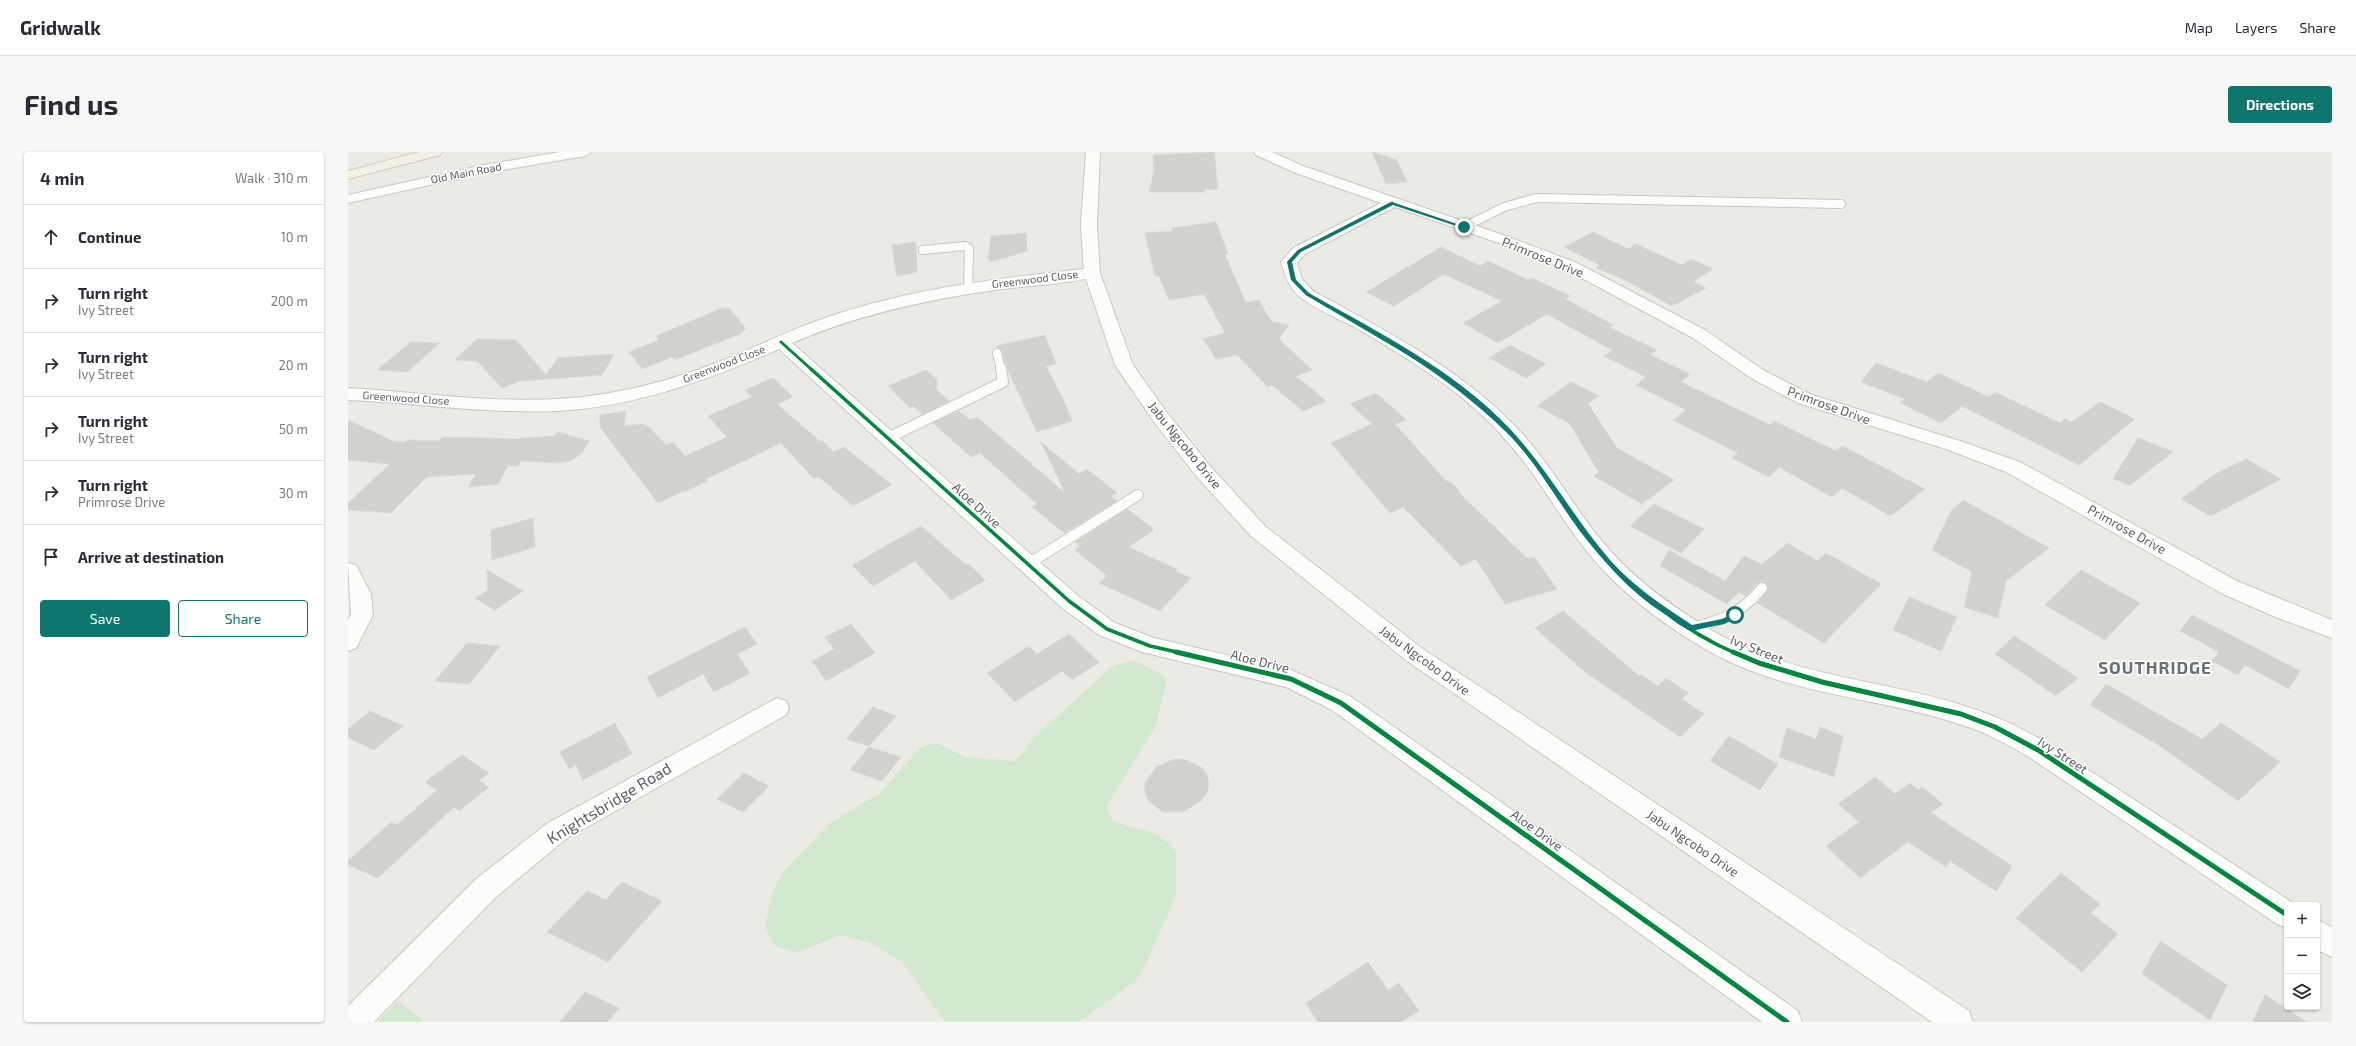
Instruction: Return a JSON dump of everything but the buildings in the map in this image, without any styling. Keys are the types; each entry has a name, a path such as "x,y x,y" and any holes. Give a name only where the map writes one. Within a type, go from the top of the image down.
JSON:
{"main road":[{"path":"348,175 435,152"}],"street":[{"name":"Old Main Road","path":"348,199 484,169 585,152"},
{"name":"Jabu Ngcobo Drive","path":"1093,152 1089,225 1092,273 1124,365 1175,436 1258,531 1415,655 1958,1022"},
{"name":"Primrose Drive","path":"1262,152 1298,169 1571,266 1699,334 1757,374 1804,399 1953,445 2013,467 2229,587 2282,611 2332,629"},
{"name":"Ivy Street","path":"1392,203 1299,251 1290,262 1294,280 1307,294 1413,355 1465,391 1514,437 1544,473 1581,528 1608,562 1653,603 1706,638 1746,658 1796,675 1950,711 2009,733 2038,750 2284,913"},
{"name":"Greenwood Close","path":"348,394 511,406 589,402 648,390 705,373 832,321 901,301 968,288 1092,273"},
{"name":"Aloe Drive","path":"781,342 1069,601 1107,629 1150,646 1291,679 1342,703 1787,1022"},
{"path":"348,571 360,594 362,615 348,642"},
{"name":"Knightsbridge Road","path":"354,1022 486,888 557,831 777,708"},
{"path":"2320,936 2332,943"}],"lane":[{"path":"1464,227 1504,207 1536,198 1841,204"},
{"path":"923,250 965,246 970,248 968,288"},
{"path":"888,438 1003,382 1004,380 998,353"},
{"path":"1028,564 1138,495"},
{"path":"1691,628 1724,622 1752,602 1762,588"}],"green space":[{"path":"1132,661 1141,663 1164,676 1166,683 1156,726 1106,807 1114,822 1154,833 1171,845 1176,854 1176,895 1142,973 1134,982 1079,1022 945,1022 902,962 872,943 839,935 797,953 775,946 765,928 772,893 784,871 830,823 880,793 919,749 929,744 939,744 964,757 1015,761 1035,736 1113,666"},
{"path":"398,1001 425,1022 378,1022"}],"cycle path":[{"path":"1392,203 1299,251 1289,262 1294,280 1307,294 1387,339 1439,372 1464,390 1487,410 1523,446 1595,547 1608,562 1641,593 1703,636 1730,651 1759,663 1790,674 1961,714 2006,732 2038,750 2284,913"},
{"path":"781,342 1069,601 1107,629 1150,646 1291,679 1341,703 1787,1022"}],"district":[{"name":"SOUTHRIDGE","path":"2155,668"}],"route":[{"path":"1464,227 1392,203 1299,251 1290,262 1294,280 1307,294 1413,355 1465,391 1509,431 1544,473 1581,528 1608,562 1653,603 1691,628 1724,622 1735,615"}]}
